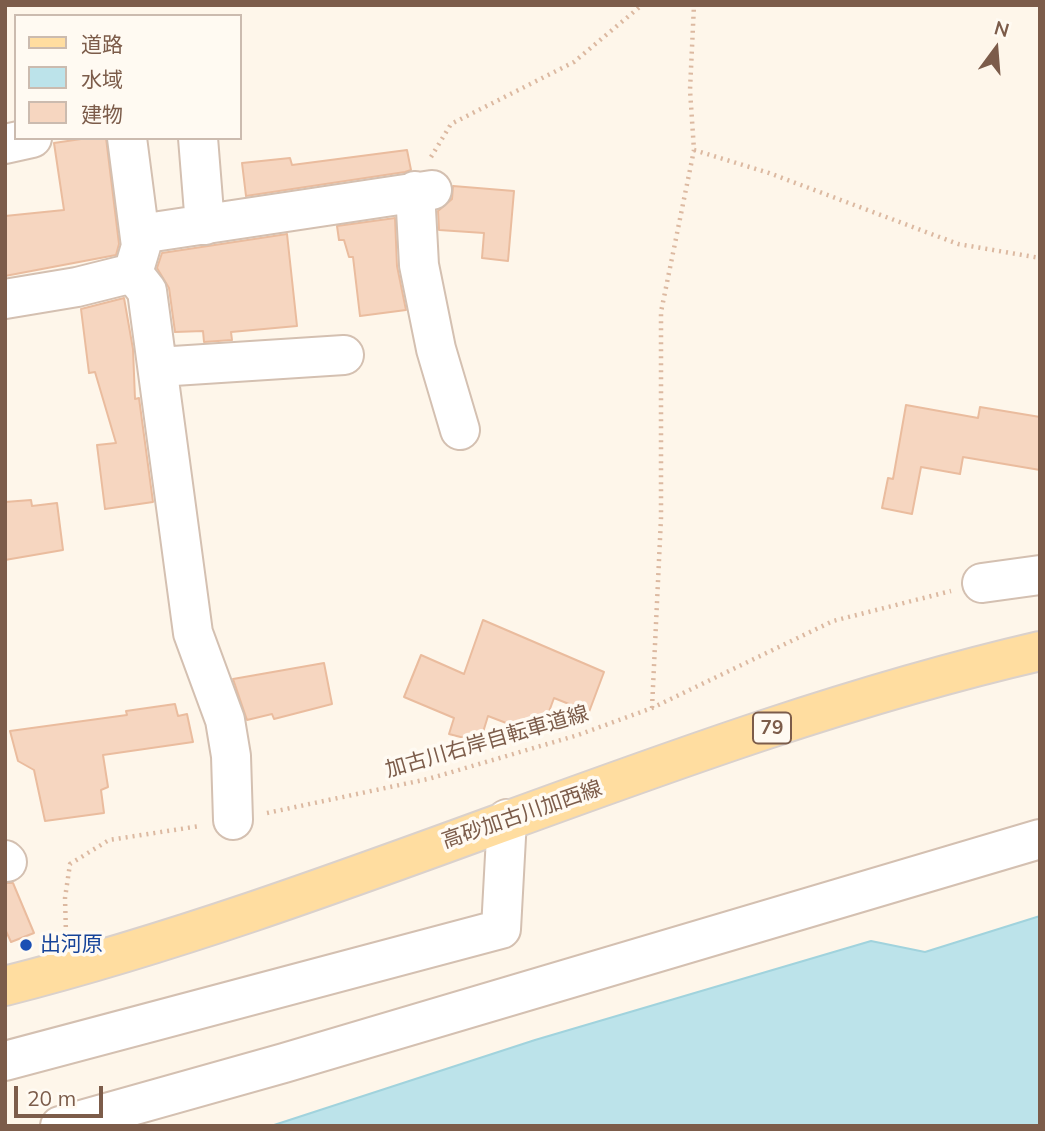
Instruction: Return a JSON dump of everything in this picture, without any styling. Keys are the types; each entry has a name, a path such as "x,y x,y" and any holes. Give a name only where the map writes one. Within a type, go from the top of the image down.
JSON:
{"main road":[{"name":"高砂加古川加西線","path":"5,986 68,957 302,894 507,819 846,702 1040,651"}],"street":[{"path":"5,144 23,140"},
{"path":"127,140 141,246 133,274"},
{"path":"198,140 205,225"},
{"path":"140,234 424,190 421,277 436,349 460,430"},
{"path":"5,299 133,274"},
{"path":"133,274 147,291 193,633 225,720 231,756 233,820"},
{"path":"158,367 344,355"},
{"path":"982,583 1040,575"},
{"path":"5,1061 501,929 507,819"},
{"path":"60,1126 284,1063 1040,839"}],"path":[{"path":"424,190 440,137 451,124 574,62 642,5"},
{"path":"652,708 660,518 661,312 694,150 690,90 694,5"},
{"path":"694,150 769,173 958,244 1040,257"},
{"name":"加古川右岸自転車道線","path":"68,957 65,898 70,864 109,840 233,820 428,779 578,734 652,708 833,621 982,583"}],"water":[{"path":"1040,916 1040,1126 271,1126 535,1040 871,941 925,952"}],"building":[{"path":"106,140 119,244 116,255 5,276 5,216 64,210 54,143"},
{"path":"407,150 411,170 405,172 246,196 242,163 290,158 292,165"},
{"path":"453,186 514,191 508,261 482,258 484,233 439,230 438,211 452,199"},
{"path":"395,218 397,266 406,310 360,316 353,257 349,257 344,240 339,240 337,226"},
{"path":"287,234 297,326 231,332 232,340 204,342 203,331 175,332 169,288 157,268 162,253"},
{"path":"124,298 133,349 135,399 139,398 153,502 105,509 97,445 116,443 95,372 89,373 81,309"},
{"path":"906,405 978,418 980,407 1040,417 1040,470 963,457 960,474 921,467 912,514 882,508 888,478 893,479"},
{"path":"31,500 32,506 57,503 63,550 5,560 5,502"},
{"path":"483,620 604,672 589,712 554,698 540,736 488,716 480,742 449,734 454,718 404,697 421,655 464,674"},
{"path":"324,663 332,704 274,719 272,714 247,720 233,679"},
{"path":"175,704 178,716 187,714 193,742 103,755 108,787 101,790 104,813 45,821 34,770 18,761 10,731 127,715 126,711"},
{"path":"5,883 13,883 34,933 11,942 5,929"}],"place":[{"name":"出河原","path":"26,945"}]}
